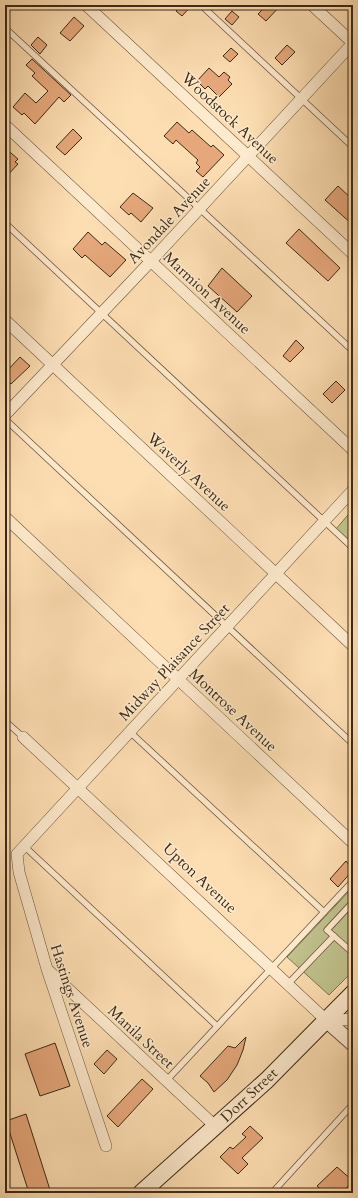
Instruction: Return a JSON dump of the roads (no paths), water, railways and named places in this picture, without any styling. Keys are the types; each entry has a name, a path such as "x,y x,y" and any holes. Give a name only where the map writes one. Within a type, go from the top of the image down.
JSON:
{"main road":[{"name":"Dorr Street","path":"140,1193 267,1080 327,1021 353,992"}],"street":[{"name":"Woodstock Avenue","path":"86,5 353,254"},
{"path":"312,5 353,43"},
{"name":"Avondale Avenue","path":"5,416 52,364 200,209 353,43"},
{"name":"Marmion Avenue","path":"5,125 353,450"},
{"name":"Waverly Avenue","path":"5,320 353,646"},
{"name":"Midway Plaisance Street","path":"20,850 353,490"},
{"name":"Montrose Avenue","path":"5,517 353,843"},
{"name":"Upton Avenue","path":"23,737 353,1044"},
{"name":"Hastings Avenue","path":"20,850 19,872 47,969 106,1146"},
{"name":"Manila Street","path":"47,969 215,1126"},
{"path":"327,1021 353,1019"}],"lane":[{"path":"200,5 353,147"},
{"path":"5,28 353,351"},
{"path":"5,223 353,548"},
{"path":"5,419 353,744"},
{"path":"5,722 23,737"},
{"path":"130,732 324,912"},
{"path":"20,850 217,1026"},
{"path":"166,1081 353,881"},
{"path":"353,902 327,930 353,953"},
{"path":"288,984 334,936"},
{"path":"272,1193 353,1104"}]}
